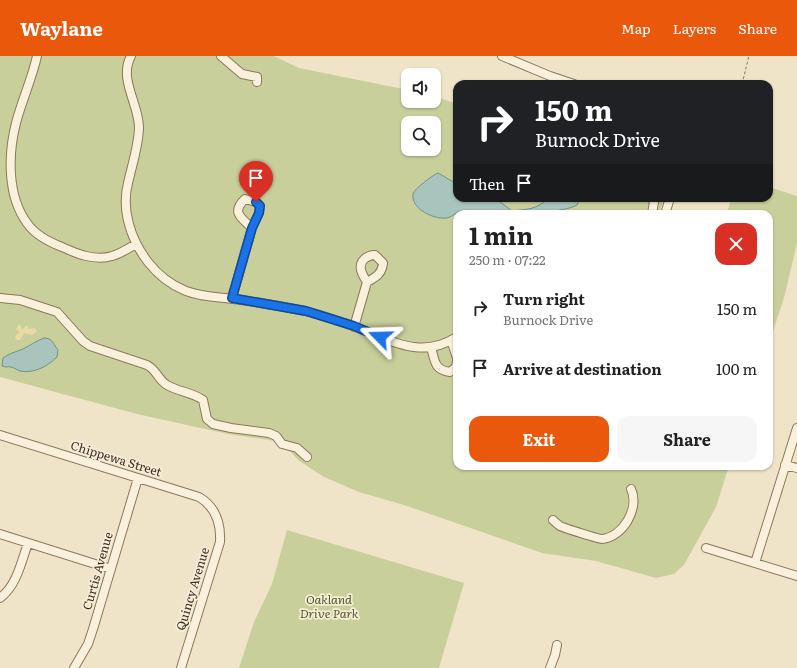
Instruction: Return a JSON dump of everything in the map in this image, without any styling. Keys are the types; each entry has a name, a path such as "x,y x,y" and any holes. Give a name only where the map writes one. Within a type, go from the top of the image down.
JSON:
{"street":[{"path":"37,56 16,123 12,143 11,162 15,200 27,224 37,234 50,242 87,257 112,256 136,244"},
{"path":"121,56 130,58 128,79 139,125 138,146 127,184 126,196 129,226 131,235 148,262 167,280 185,291 208,297 232,298 306,311 354,326 405,346 425,348 453,338"},
{"path":"221,56 242,74 257,77 257,82"},
{"path":"502,56 562,80"},
{"path":"232,298 252,228"},
{"path":"354,326 367,282"},
{"path":"0,298 20,300 58,312 83,341 90,346 147,365 153,368 160,380 166,385 203,400 207,419 213,424 276,436 282,444 301,450 307,457"},
{"path":"431,347 437,367 442,371 450,372 453,370"},
{"path":"755,563 797,428"},
{"name":"Chippewa Street","path":"0,435 199,497 206,501 217,516"},
{"path":"785,465 797,468"},
{"name":"Curtis Avenue","path":"74,668 88,644 138,478"},
{"path":"553,520 560,525 597,538 608,537 621,529 627,521 633,502 633,494 631,489"},
{"name":"Quincy Avenue","path":"181,668 217,555 221,532 217,516"},
{"path":"0,534 111,569"},
{"path":"0,598 8,592 14,583 28,543"},
{"path":"706,548 797,576"},
{"path":"550,668 556,655 557,645"}],"path":[{"path":"743,80 749,56"}],"green space":[{"path":"0,56 274,56 299,68 401,89 401,108 441,108 441,98 453,103 453,202 663,202 660,210 453,210 453,470 728,470 716,507 684,565 674,574 656,578 596,561 542,553 407,506 359,492 324,477 298,460 282,442 228,434 137,414 0,377"},
{"path":"773,188 797,196 797,243 784,298 773,331 773,210 728,210 730,202 773,202"},
{"name":"Oakland Drive Park","path":"287,530 464,583 439,668 239,668 254,622 272,584"}],"sand":[{"path":"19,324 22,330 27,325 28,329 35,328 37,332 32,335 24,333 20,340 17,340 15,338 16,335 20,332 16,329"}],"water":[{"path":"438,173 453,182 453,202 500,202 511,210 453,210 453,215 448,218 432,216 422,211 415,204 413,199 414,192 428,179"},
{"path":"544,202 578,202 577,205 559,210 520,210 536,207"},
{"path":"44,338 51,340 58,350 57,357 49,363 35,370 25,372 11,367 2,366 3,358"}],"route":[{"path":"256,202 260,206 259,213 252,228 232,298 306,311 354,326 380,337"}]}
